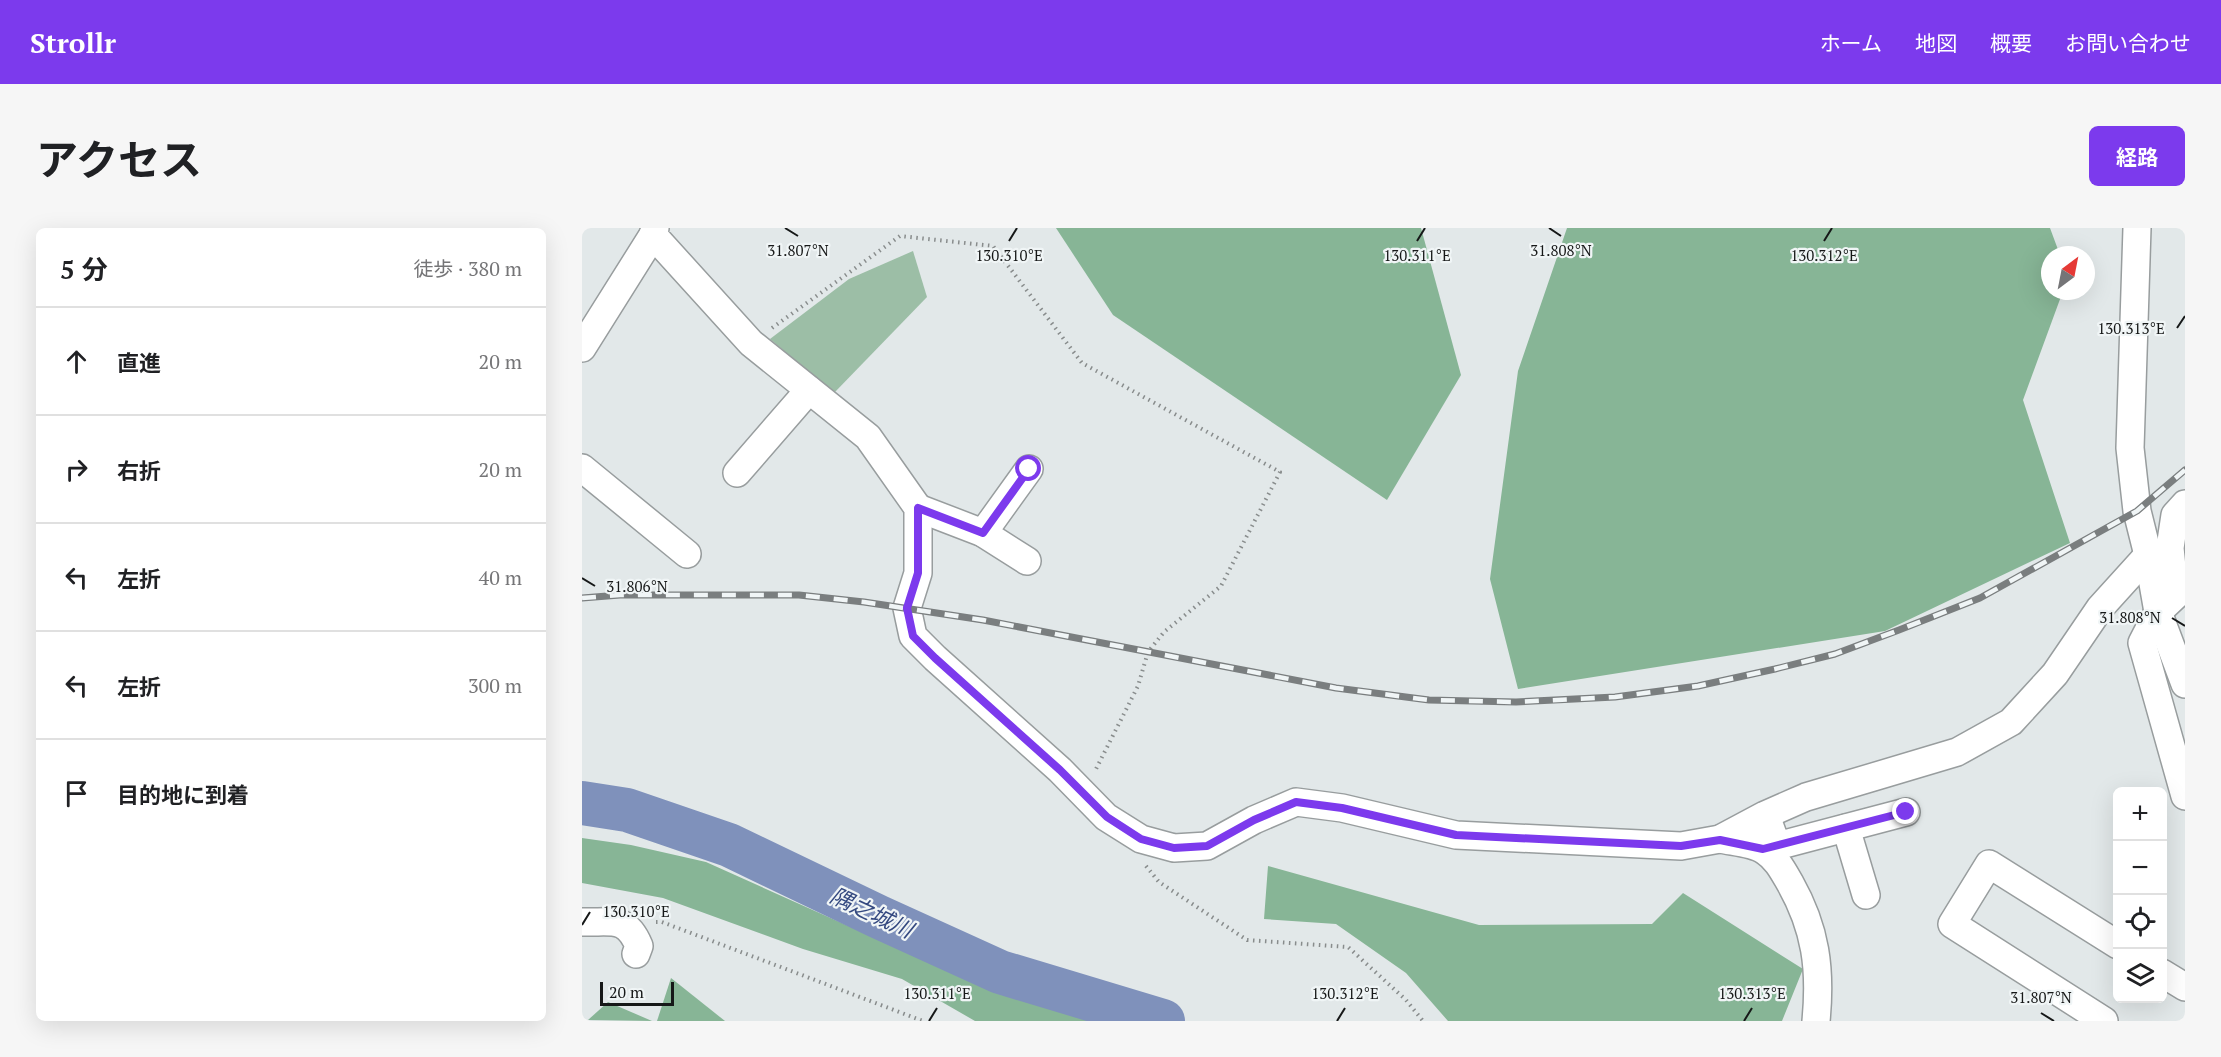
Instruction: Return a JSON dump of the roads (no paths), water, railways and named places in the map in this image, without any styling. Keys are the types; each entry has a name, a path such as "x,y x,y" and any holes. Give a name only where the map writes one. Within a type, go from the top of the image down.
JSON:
{"street":[{"path":"2137,228 2130,448 2137,511 2148,555 2158,612 2185,684"},
{"path":"582,348 654,231 751,343 868,437 918,508 983,533 1027,561"},
{"path":"737,473 808,390"},
{"path":"582,468 687,554"},
{"path":"983,533 1029,469"},
{"path":"2185,504 2175,515 2170,548 2175,596 2158,612 2142,643 2185,796"},
{"path":"918,508 918,573 907,608 913,636 1107,817 1141,839 1174,848 1207,846 1254,820 1296,802 1342,808 1456,835 1681,846 1720,840 1770,848 1906,812"},
{"path":"1720,840 1765,815 1806,797 1957,752 2011,722 2055,674 2100,608 2148,555"},
{"path":"1765,815 1770,848 1801,902 1816,949 1818,985 1816,1021"},
{"path":"1846,828 1866,895"},
{"path":"2104,1021 1952,924 1989,864 2113,942"},
{"path":"582,922 622,923 633,931 639,946 636,954"},
{"path":"2167,976 2185,987"}],"waterway":[{"name":"隅之城川","path":"582,803 627,810 729,845 1000,972 1163,1021"}],"railway":[{"path":"582,598 620,595 799,595 864,602 983,620 1336,688 1429,700 1516,702 1615,697 1698,686 1835,654 1980,598 2137,511 2185,470"}]}
